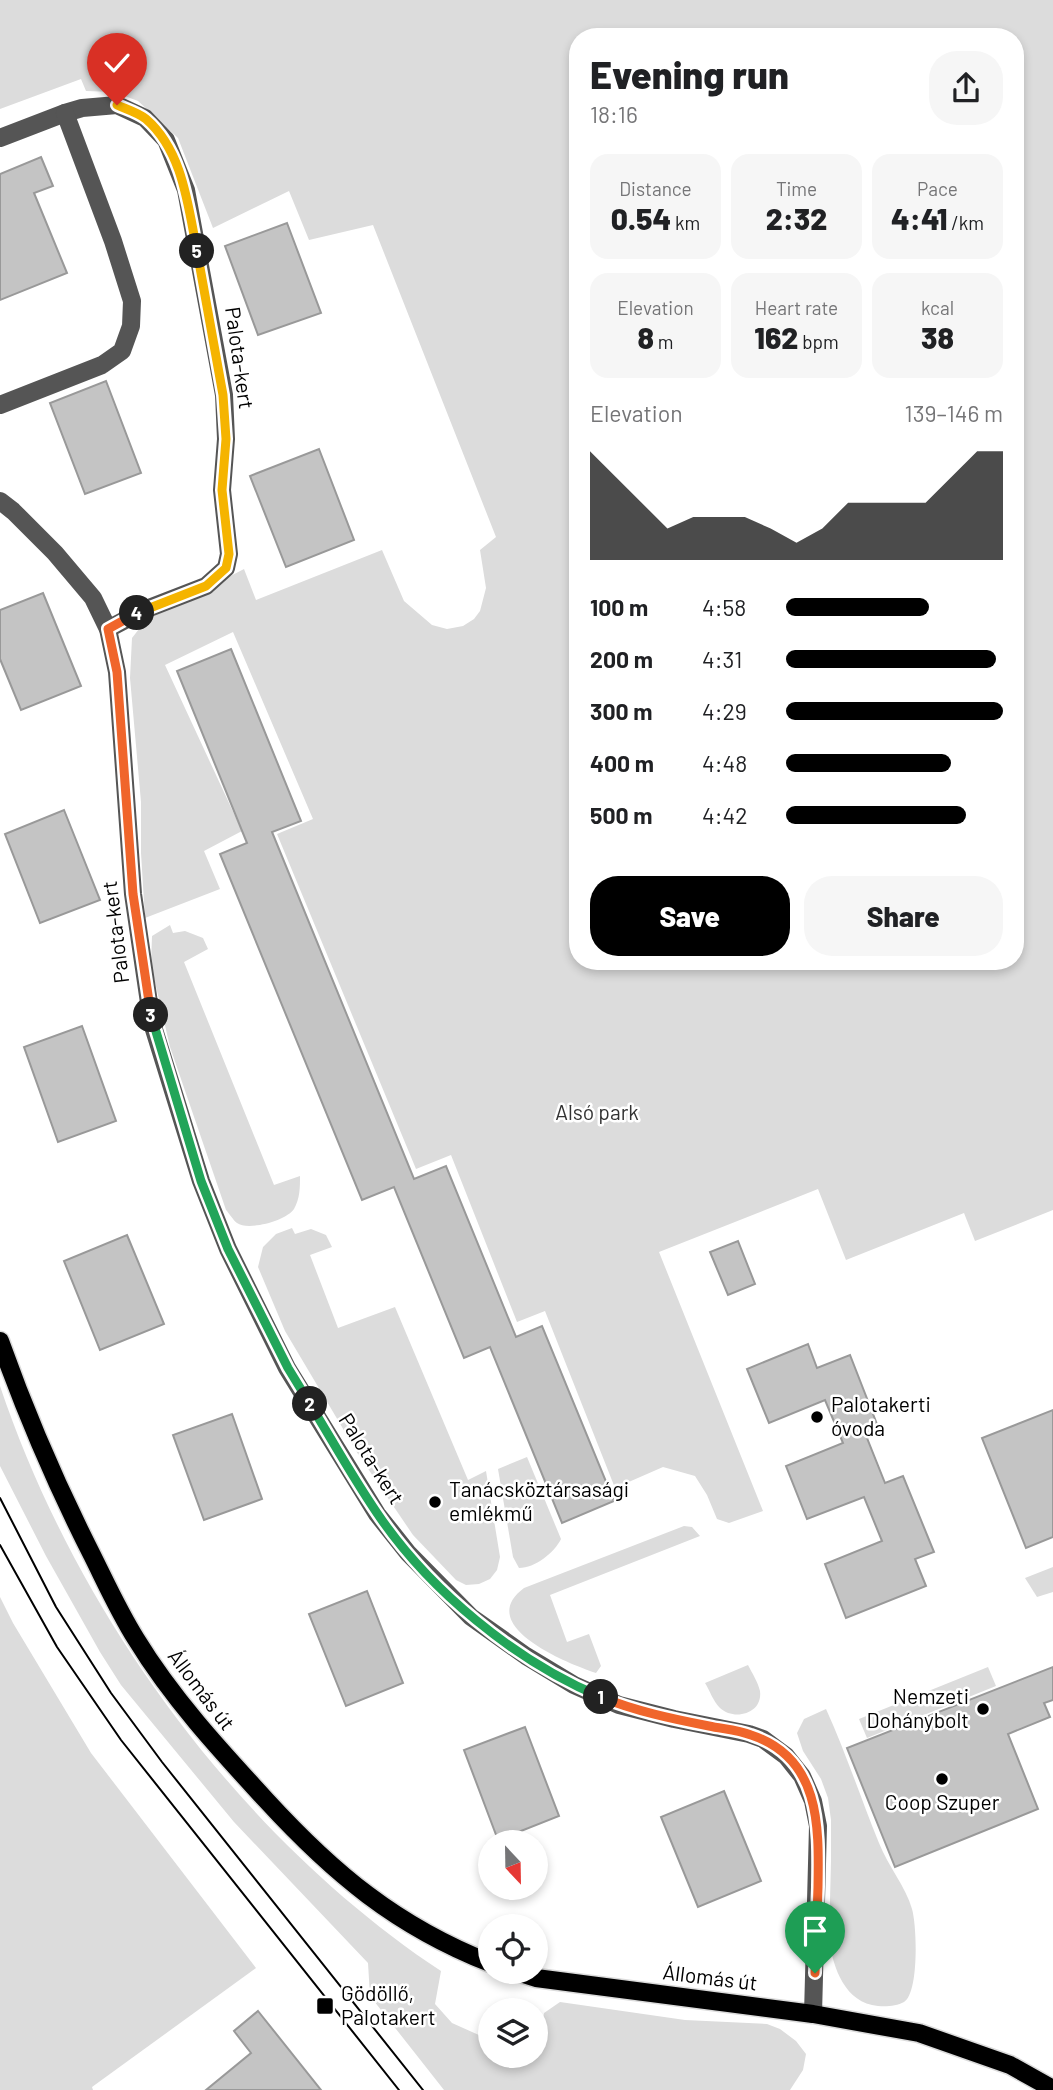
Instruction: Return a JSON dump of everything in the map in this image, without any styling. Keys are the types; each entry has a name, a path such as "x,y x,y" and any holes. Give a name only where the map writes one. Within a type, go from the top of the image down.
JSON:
{"main road":[{"name":"Állomás út","path":"0,1341 68,1508 114,1601 136,1639 188,1711 218,1749 285,1821 353,1886 417,1929 451,1948 478,1958"},
{"name":"Állomás út","path":"548,1980 813,2014 919,2033 1010,2065 1053,2089"}],"street":[{"name":"Palota-kert","path":"0,138 82,108 117,105 145,118 166,140 186,190 223,395 226,439 222,490 229,554 226,568 206,586 144,610 108,629"},
{"path":"0,405 102,365 122,351 131,326 132,301 113,241 65,113"},
{"name":"Palota-kert","path":"0,501 55,553 93,598 108,629 117,672 133,894 152,1023 201,1181 228,1249 288,1368 377,1514 408,1553 471,1618 573,1685 619,1705 749,1734 776,1748 795,1765 811,1794 818,1826 813,2014"}],"green space":[{"name":"Alsó park","path":"0,0 1053,0 1053,1210 975,1241 964,1213 846,1260 818,1189 659,1252 763,1511 729,1523 717,1519 695,1476 663,1467 615,1488 545,1311 517,1322 451,1155 416,1169 277,834 313,819 233,632 165,665 242,831 204,851 220,889 145,918 141,802 130,678 132,638 146,620 244,569 256,600 382,550 404,601 432,625 447,629 463,626 480,611 486,588 480,550 496,537 373,225 309,240 289,191 213,228 178,138 138,101 114,92 86,91 81,79 0,109"},
{"path":"170,925 173,933 185,931 203,938 208,949 184,962 274,1185 300,1176 299,1197 294,1209 275,1221 242,1225 226,1210 170,1047 151,965 152,936"},
{"path":"292,1228 295,1234 311,1229 326,1235 332,1247 310,1255 338,1328 395,1307 468,1480 486,1471 500,1557 497,1570 490,1579 479,1584 466,1585 456,1580 413,1535 358,1454 285,1331 258,1267 263,1247 276,1234"},
{"path":"0,1386 33,1471 73,1555 120,1636 174,1714 233,1787 298,1855 367,1917 441,1971 435,2004 452,2023 478,2035 478,2068 548,2068 548,2010 560,2002 685,2020 767,2024 780,2029 796,2041 806,2054 803,2070 790,2090 444,2090 370,1996 368,1963 234,1822 121,1685 46,1556 0,1466"},
{"path":"527,1457 561,1539 543,1559 519,1568 513,1557 498,1469"},
{"path":"684,1526 692,1527 700,1536 550,1595 567,1642 589,1634 601,1666 596,1673 548,1652 517,1629 510,1616 511,1602 524,1588"},
{"path":"1053,1567 1053,1592 1037,1597 1025,1578"},
{"path":"0,1597 91,1753 256,1968 92,2087 93,2090 0,2090"},
{"path":"748,1665 760,1691 760,1699 752,1710 746,1713 726,1712 720,1708 705,1683"},
{"path":"988,1667 996,1686 867,1738 859,1719"},
{"path":"826,1709 879,1843 912,1909 916,1944 912,1986 904,2002 895,2005 878,2006 857,1998 843,1982 831,1950 831,1820 828,1798 821,1779 803,1751 797,1733 804,1719"}],"building":[{"path":"41,157 53,186 34,193 67,273 0,300 0,174"},
{"path":"287,223 321,313 258,335 225,246"},
{"path":"106,381 141,473 85,494 50,403"},
{"path":"319,449 354,540 286,567 250,476"},
{"path":"43,593 81,686 21,710 0,659 0,610"},
{"path":"231,649 301,821 272,832 414,1179 446,1166 516,1337 542,1326 614,1501 562,1523 490,1347 464,1358 394,1187 362,1200 220,854 247,843 177,671"},
{"path":"64,810 100,900 40,923 5,834"},
{"path":"82,1026 116,1121 58,1142 24,1047"},
{"path":"127,1235 164,1324 100,1350 64,1261"},
{"path":"738,1241 755,1284 728,1295 710,1252"},
{"path":"808,1344 817,1368 850,1355 880,1432 867,1438 885,1483 903,1476 934,1552 915,1559 926,1586 846,1618 825,1564 882,1541 864,1497 807,1519 786,1466 843,1443 825,1400 769,1423 747,1369"},
{"path":"1053,1410 1053,1537 1026,1548 982,1438"},
{"path":"232,1414 262,1499 204,1520 173,1435"},
{"path":"367,1591 403,1683 346,1706 309,1614"},
{"name":"Coop Szuper","path":"1053,1667 1053,1700 1044,1703 1050,1717 1008,1734 1038,1809 895,1867 847,1748"},
{"path":"525,1727 559,1816 523,1830 494,1830 464,1750"},
{"path":"724,1791 761,1881 698,1907 661,1817"},
{"path":"258,2011 321,2090 206,2090 251,2053 234,2031"}],"tram line":[{"path":"0,1498 56,1607 111,1693 162,1762 423,2090"},
{"path":"0,1545 57,1647 121,1740 399,2090"}],"place":[{"name":"Palotakerti óvoda","path":"817,1417"},
{"name":"Tanácsköztársasági emlékmű","path":"435,1502"},
{"name":"Nemzeti Dohánybolt","path":"983,1709"},
{"name":"Coop Szuper","path":"942,1779"},
{"name":"Gödöllő, Palotakert","path":"325,2006"}],"route":[{"path":"117,105 145,118 166,140 186,190 208,300 223,395 226,439 222,490 229,538 226,568 206,586 144,610 108,629 117,672 133,894 145,987 152,1023 201,1181 228,1249 288,1368 377,1514 408,1553 471,1618 573,1685 619,1705 763,1739 795,1765 813,1801 818,1826 815,1973"}]}
